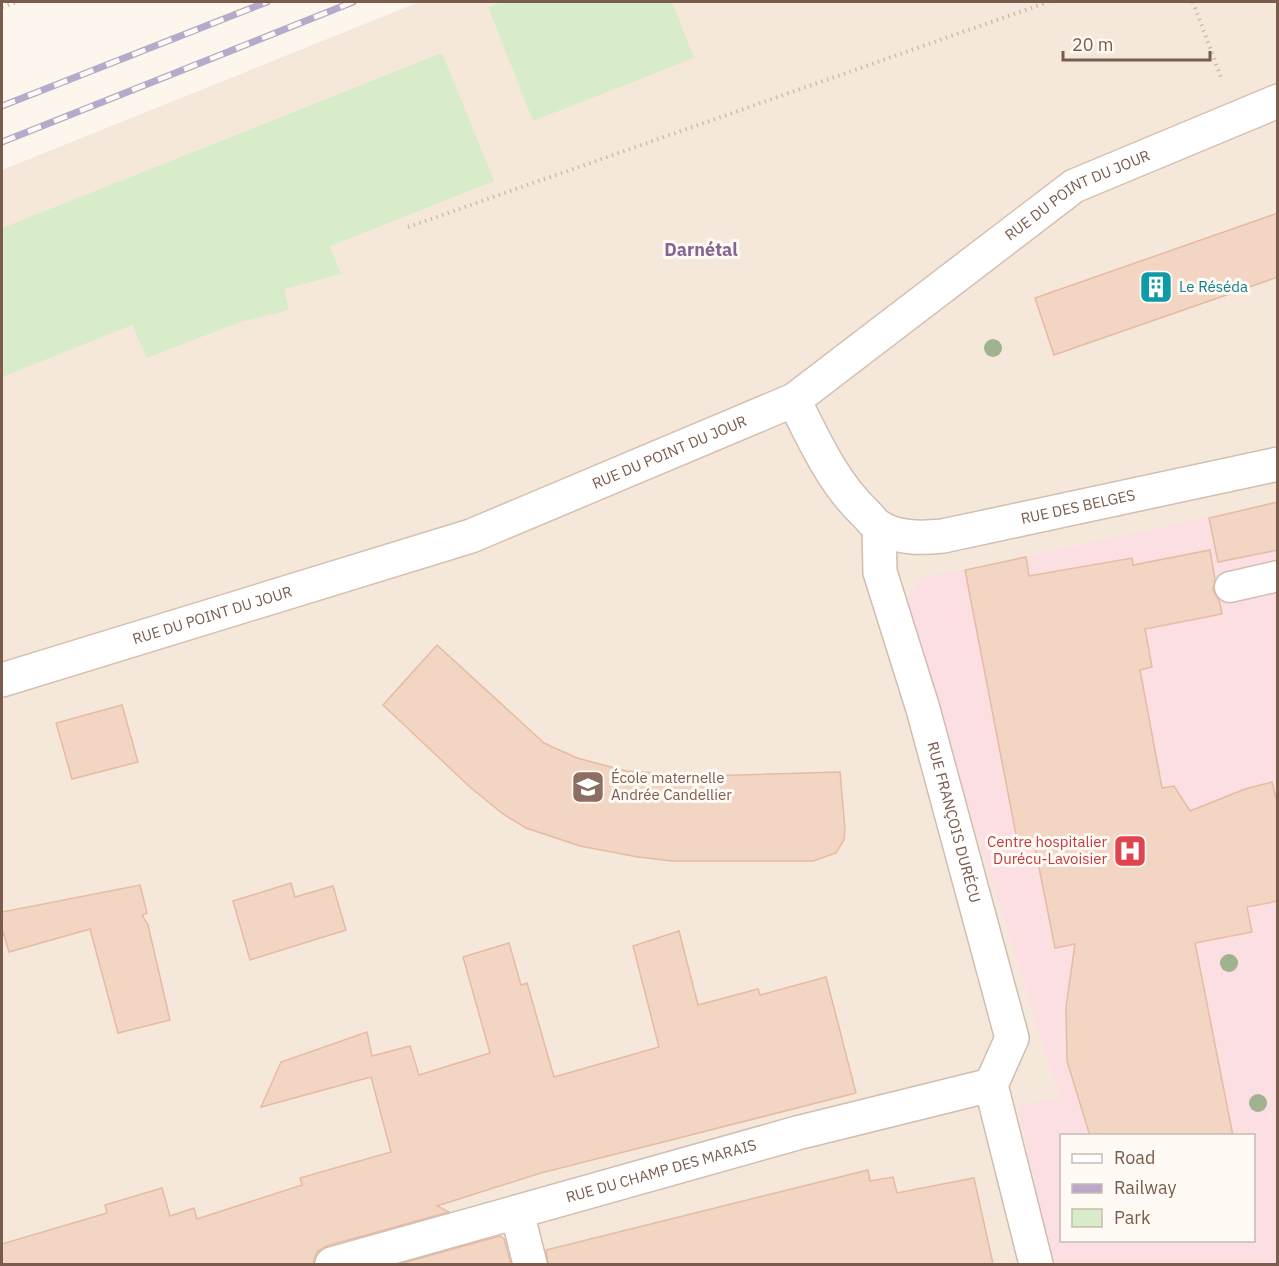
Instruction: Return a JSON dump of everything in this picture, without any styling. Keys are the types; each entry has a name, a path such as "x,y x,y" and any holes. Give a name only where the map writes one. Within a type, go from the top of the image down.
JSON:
{"street":[{"name":"RUE DU POINT DU JOUR","path":"2,680 471,536 794,400 1074,186 1278,101"},
{"path":"794,400 842,487 879,527"},
{"name":"RUE DES BELGES","path":"879,527 901,535 922,538 943,536 1278,464"},
{"name":"RUE FRANÇOIS DURÉCU","path":"879,527 880,572 923,710 1012,1038 991,1085"},
{"path":"991,1085 1035,1264"},
{"name":"RUE DU CHAMP DES MARAIS","path":"332,1264 797,1133 991,1085"},
{"path":"517,1212 530,1264"}],"lane":[{"path":"1230,586 1278,576"}],"path":[{"path":"2,7 17,2"},
{"path":"408,227 1048,2"},
{"path":"1193,2 1236,117"}],"shaded area":[{"path":"419,2 1277,2 1277,1264 2,1264 2,170"},
{"name":"Centre hospitalier Durécu-Lavoisier","path":"1277,502 1277,1264 1052,1264 1018,1106 1060,1097 904,604 921,577 965,570"}],"green space":[{"path":"503,2 672,2 694,58 533,121 488,7"},
{"path":"442,53 494,181 330,246 341,274 284,289 289,310 240,322 147,358 132,325 2,377 2,228"}],"building":[{"name":"Le Réséda","path":"1278,213 1278,277 1054,355 1035,298"},
{"path":"1278,502 1278,550 1218,562 1209,518"},
{"path":"1210,550 1215,579 1213,590 1219,600 1222,614 1145,629 1152,667 1140,670 1162,788 1174,786 1190,811 1245,789 1272,782 1278,807 1278,901 1247,907 1252,932 1195,943 1233,1134 1089,1134 1067,1061 1066,1007 1075,944 1055,948 1034,842 1018,845 965,570 1026,557 1029,576 1132,558 1133,565"},
{"path":"437,645 544,743 577,758 626,771 706,776 840,772 844,840 836,853 813,861 672,861 580,846 526,828 503,814 471,788 383,705"},
{"path":"122,705 138,762 72,779 56,723"},
{"path":"291,883 295,897 333,886 346,930 250,960 233,901"},
{"path":"140,885 147,913 142,915 148,925 170,1020 118,1033 90,929 9,952 2,928 2,912"},
{"path":"679,931 698,1005 758,989 760,995 826,977 856,1093 541,1173 437,1206 449,1212 327,1246 318,1251 314,1264 2,1264 2,1244 107,1213 105,1205 162,1188 170,1216 194,1208 197,1219 302,1185 300,1178 391,1152 371,1077 261,1107 281,1062 367,1032 372,1056 410,1046 419,1075 490,1053 463,957 509,943 521,985 527,983 554,1077 659,1047 633,946"},
{"path":"868,1170 870,1181 893,1177 897,1193 974,1178 993,1264 548,1264 546,1250"},
{"path":"500,1236 504,1239 511,1264 399,1264"}],"railway":[{"path":"2,106 267,2"},
{"path":"2,142 353,2"}],"place":[{"name":"Le Réséda","path":"1156,287"},
{"name":"École maternelle Andrée Candellier","path":"588,787"},
{"name":"Centre hospitalier Durécu-Lavoisier","path":"1130,851"}],"district":[{"name":"Darnétal","path":"701,250"}]}
